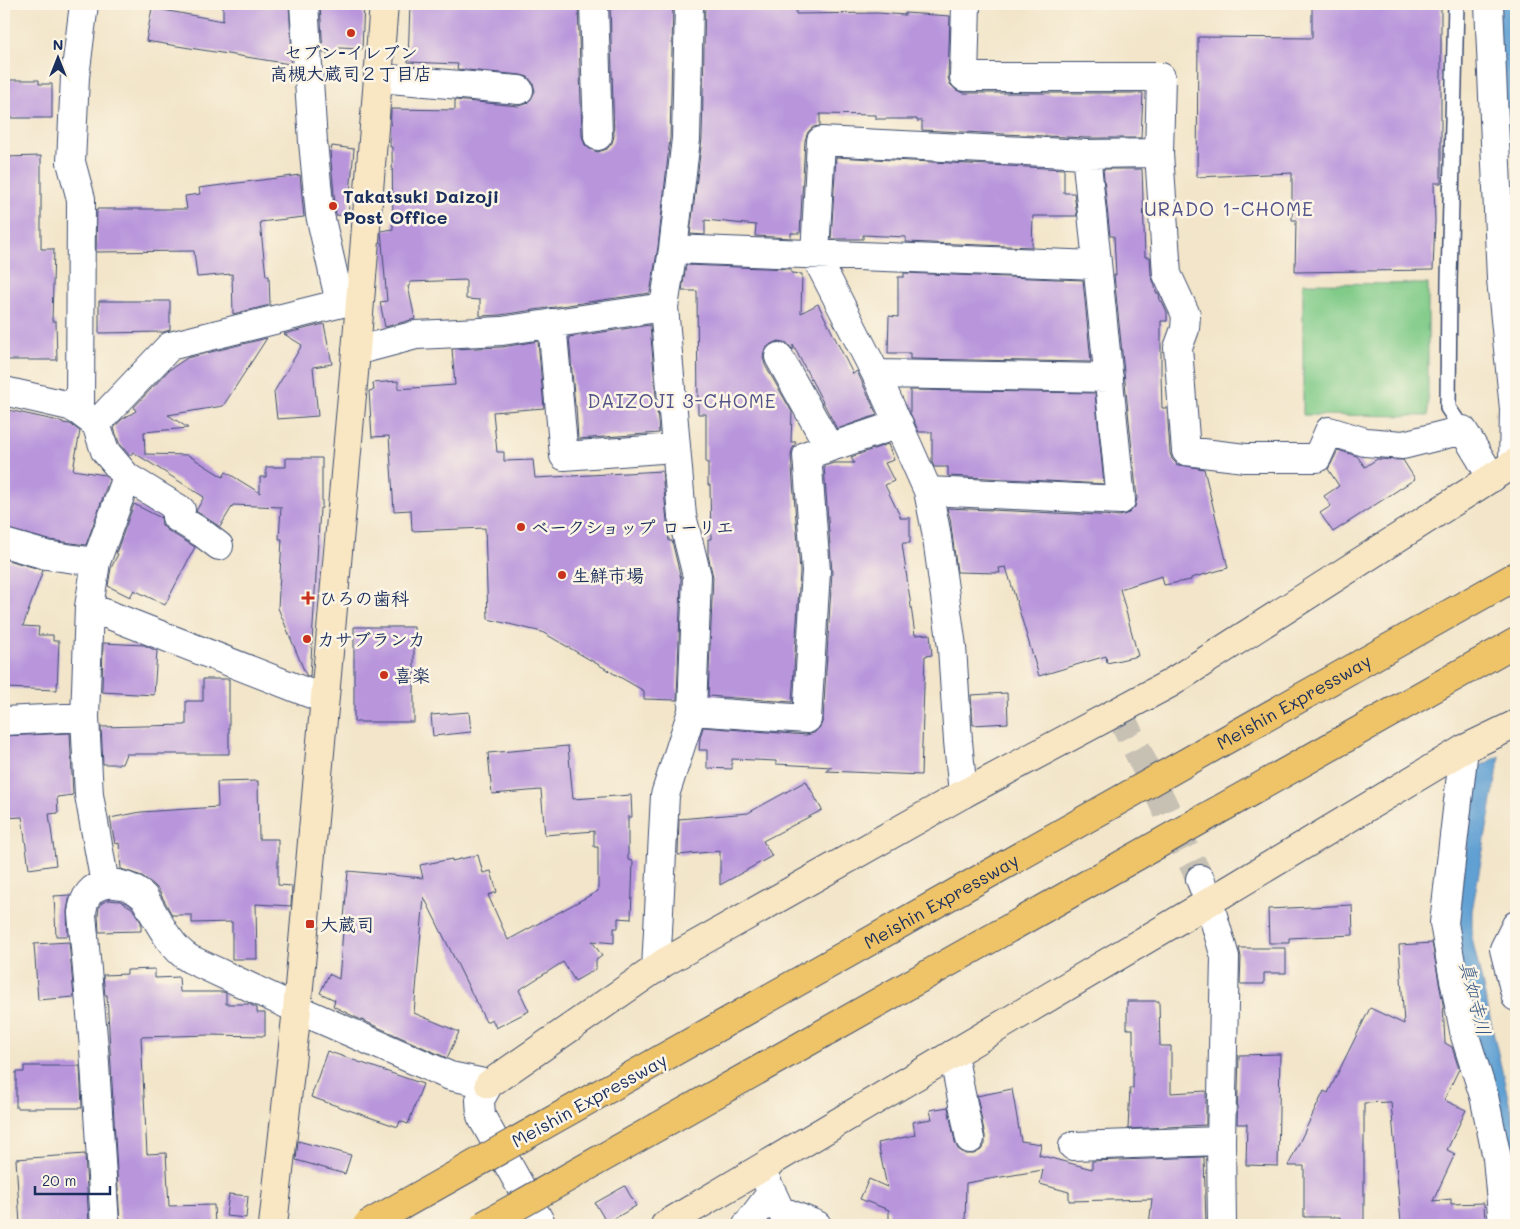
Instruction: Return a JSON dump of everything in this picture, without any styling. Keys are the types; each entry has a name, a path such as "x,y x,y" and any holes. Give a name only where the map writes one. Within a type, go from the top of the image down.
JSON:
{"highway":[{"name":"Meishin Expressway","path":"366,1225 1516,576"},
{"path":"484,1225 1516,642"}],"street":[{"path":"84,4 75,78 71,162 80,199 88,418 105,451 127,477 181,510 176,517 202,533 218,546"},
{"path":"273,1225 297,1009 356,351 350,301 320,215 304,4"},
{"path":"350,301 378,78 384,4"},
{"path":"594,4 598,136"},
{"path":"656,968 665,795 692,711 697,576 682,516 664,307 686,139 689,4"},
{"path":"966,4 964,77 1161,77 1159,153 1167,274 1186,315 1185,329 1178,348 1186,451 1245,458 1317,458 1330,431 1365,442 1403,444 1463,430 1509,467"},
{"path":"1489,4 1501,279 1514,408 1509,467"},
{"path":"378,78 519,90"},
{"path":"963,794 952,647 936,531 928,490 876,374 815,255 821,141 1086,154 1159,153"},
{"path":"928,490 1121,500 1086,154"},
{"path":"673,249 1097,264"},
{"path":"88,418 170,346 350,301"},
{"path":"356,351 416,335 502,331 664,307"},
{"path":"552,323 564,456 675,448"},
{"path":"779,357 829,448"},
{"path":"876,374 1109,378"},
{"path":"4,391 70,406 88,418"},
{"path":"692,711 807,719 816,570 807,455 898,424"},
{"path":"542,1225 481,1116 480,1100 489,1084 656,968 963,794 1169,684 1509,467"},
{"path":"105,884 90,795 85,717 90,607 96,562 127,477"},
{"path":"4,542 46,555 96,562"},
{"path":"90,607 324,699"},
{"path":"4,721 85,717"},
{"path":"665,1225 766,1181 953,1054 1205,891 1464,749 1516,724"},
{"path":"1464,749 1444,923 1465,1036 1484,1096 1497,1158 1503,1225"},
{"path":"105,1225 94,1048 82,914 84,900 98,886 122,884 138,892 144,897 183,956 297,1009 450,1076 489,1084"},
{"path":"1205,891 1225,957 1222,1225"},
{"path":"1516,925 1504,949 1516,997"},
{"path":"953,1054 970,1139"},
{"path":"1074,1146 1222,1141"},
{"path":"746,1225 766,1181"},
{"path":"766,1181 780,1210 817,1225"}],"lane":[{"path":"1456,4 1449,281 1448,408 1463,430"}],"green space":[{"path":"1303,283 1428,284 1428,416 1303,415"}],"water":[{"path":"1500,756 1472,911 1472,938 1516,1133 1516,1225 1454,934 1478,767"}],"building":[{"path":"223,4 289,4 292,53 290,64 146,41 152,8 223,21"},
{"path":"320,4 364,4 362,49 339,48 338,54 323,53"},
{"path":"410,4 578,4 582,136 585,145 598,152 607,149 612,143 614,136 610,4 673,4 670,138 658,247 650,293 500,315 480,316 480,300 466,299 466,280 410,282 410,286 408,286 415,319 385,327 380,302 387,301 381,231 393,229 392,147 390,147 391,109 455,110 455,100 518,106 526,104 535,91 533,83 528,77 521,75 457,69 458,64 408,62"},
{"path":"705,4 750,4 751,7 796,8 796,14 878,13 905,15 905,13 950,16 948,77 950,84 956,90 964,93 1143,93 1141,138 1086,138 922,130 922,121 917,121 917,119 876,119 876,115 820,114 820,126 813,127 808,132 805,140 800,233 791,233 791,238 755,236 756,225 705,220 705,235 690,234 702,139"},
{"path":"1312,4 1441,4 1441,183 1434,183 1433,270 1295,272 1296,220 1292,220 1292,173 1197,177 1198,37 1312,38"},
{"path":"4,80 39,80 39,84 52,84 52,118 4,118"},
{"path":"332,146 354,149 348,216 336,215 330,151"},
{"path":"41,156 41,249 54,249 52,321 56,321 57,360 4,360 5,157"},
{"path":"836,157 1064,169 1064,193 1074,193 1077,216 1033,216 1032,247 906,242 906,237 863,235 863,239 831,239"},
{"path":"1103,169 1142,169 1145,257 1150,257 1151,275 1156,293 1159,293 1160,301 1162,301 1167,312 1167,321 1161,321 1161,374 1162,408 1167,408 1170,453 1177,466 1204,469 1228,568 1191,578 1191,580 1164,585 1162,576 1120,589 1138,656 1107,663 1106,656 1039,676 1006,567 999,568 1000,573 957,572 947,508 1120,516 1129,513 1135,507 1137,498 1114,275 1116,275 1114,236 1110,236"},
{"path":"300,175 304,217 260,222 266,276 269,276 270,305 233,314 232,274 197,277 194,251 96,252 97,209 187,209 185,196 200,194 199,188"},
{"path":"686,265 791,269 791,273 802,274 801,313 818,304 853,374 857,371 877,415 837,429 793,345 793,350 787,343 779,341 765,349 763,357 765,365 792,412 791,442 796,442 791,456 800,571 792,702 708,696 713,577 708,555 708,539 711,539 710,485 708,485 708,462 706,463 706,414 698,414 697,291 682,291"},
{"path":"904,273 1083,280 1091,362 910,359 910,353 888,353 889,316 898,317 898,277 904,277"},
{"path":"99,301 170,301 170,330 163,332 99,333"},
{"path":"324,324 332,364 313,367 318,416 277,419 274,392 302,345 284,334"},
{"path":"650,325 659,433 578,439 569,337"},
{"path":"267,338 223,406 168,415 188,428 144,432 145,454 188,455 223,477 226,472 260,493 260,477 266,477 266,467 286,467 286,458 322,458 322,508 320,508 310,677 306,675 278,608 282,539 279,539 281,507 233,505 220,527 196,511 204,497 133,452 130,456 119,443 114,428 121,420 136,411 134,407 169,370 187,358"},
{"path":"538,341 544,408 493,412 497,452 504,452 504,461 533,460 535,478 662,471 669,541 672,541 681,579 677,700 644,699 644,691 542,632 488,619 485,528 412,531 411,510 394,511 389,436 372,437 369,391 374,390 373,383 398,381 398,389 455,385 452,349 503,347"},
{"path":"910,390 1095,393 1104,484 948,476 948,467 934,467 932,461 932,432 919,432 910,413"},
{"path":"4,409 70,424 80,431 73,470 105,475 109,480 86,545 49,540 4,528"},
{"path":"888,444 894,460 885,463 894,481 885,485 901,518 910,518 910,543 902,543 915,635 930,634 932,655 925,656 921,775 826,771 832,767 776,764 776,761 732,759 732,769 707,768 707,750 699,750 703,727 806,735 814,733 820,727 823,720 832,572 824,466 834,463 854,463 851,457"},
{"path":"1338,450 1357,456 1365,467 1377,459 1403,460 1415,479 1333,532 1320,513 1331,506 1324,496 1339,486 1328,469"},
{"path":"134,504 161,518 162,525 167,530 195,547 165,605 134,590 130,597 108,586 111,568 118,554 116,553"},
{"path":"4,559 43,570 23,626 39,627 38,635 53,635 53,641 59,641 57,690 4,688"},
{"name":"喜楽","path":"354,627 414,627 414,722 354,722"},
{"path":"103,643 144,645 157,651 154,695 102,692"},
{"path":"203,679 229,679 229,754 126,754 122,764 103,764 101,727 186,725 186,701 203,701"},
{"path":"1007,693 1008,723 973,725 971,695"},
{"path":"469,712 471,732 433,736 431,715"},
{"path":"70,733 73,795 57,797 58,813 49,814 56,865 29,869 22,817 4,818 4,736"},
{"path":"568,746 573,799 631,795 632,817 628,817 628,860 633,861 631,919 618,918 618,928 614,928 614,943 592,941 602,956 596,960 596,969 575,981 563,962 519,990 529,1011 496,1028 492,1019 486,1022 424,897 414,1013 459,1032 447,1058 333,1006 335,1000 320,993 329,974 339,979 348,871 423,878 420,865 478,855 483,873 491,871 497,892 488,895 508,940 598,891 598,847 594,847 594,831 545,835 541,790 492,794 488,753"},
{"path":"258,781 259,839 278,839 278,885 292,886 291,906 256,904 257,959 232,959 232,922 192,923 192,915 172,915 158,889 153,884 142,876 121,869 119,843 115,844 110,818 141,812 218,807 217,782"},
{"path":"806,781 822,810 763,841 772,856 720,885 720,851 678,855 679,819 748,813"},
{"path":"70,895 67,911 68,936 56,936 54,896"},
{"path":"108,900 120,901 132,908 141,922 141,931 99,932 99,907"},
{"path":"1352,905 1353,935 1289,938 1289,943 1269,943 1268,909"},
{"path":"69,942 74,997 38,1000 34,944"},
{"path":"1432,943 1443,1004 1445,1043 1452,1047 1459,1069 1444,1100 1466,1110 1447,1150 1455,1154 1433,1201 1451,1199 1451,1204 1484,1203 1485,1225 1427,1225 1427,1221 1401,1223 1391,1102 1364,1103 1364,1225 1339,1225 1340,1217 1304,1217 1304,1166 1288,1166 1324,1091 1328,1093 1370,1008 1404,1024 1399,945"},
{"path":"1239,948 1286,948 1286,973 1264,973 1264,984 1240,984 1241,957"},
{"path":"155,969 155,978 179,977 180,992 223,992 226,993 226,1004 249,1004 257,1008 257,1013 265,1013 265,1036 141,1037 147,1154 166,1153 169,1206 214,1205 215,1225 120,1225 107,995 105,995 103,975 127,974 127,970"},
{"path":"1127,1001 1159,1001 1160,1046 1171,1046 1171,1093 1206,1091 1206,1125 1128,1129 1130,1088 1133,1088 1133,1029 1127,1029"},
{"path":"327,1051 423,1084 408,1124 400,1121 398,1127 311,1097"},
{"path":"1280,1054 1278,1166 1246,1165 1247,1124 1237,1124 1239,1055"},
{"path":"24,1066 80,1066 82,1108 16,1108 16,1072 24,1072"},
{"path":"1012,1089 1021,1141 1041,1144 1039,1155 1092,1169 1092,1161 1204,1157 1206,1225 1149,1225 1152,1199 1069,1201 1069,1192 1040,1184 1043,1170 966,1183 965,1225 889,1224 889,1210 860,1199 869,1179 887,1187 878,1143 915,1135 913,1122 932,1119 930,1110 948,1107 958,1149 965,1154 974,1154 981,1150 985,1144 977,1096"},
{"path":"298,1141 351,1155 345,1174 296,1160"},
{"path":"85,1154 89,1225 20,1225 16,1159"},
{"path":"625,1186 636,1206 607,1223 595,1203"},
{"path":"229,1194 248,1196 246,1218 226,1216"}],"waterway":[{"name":"真如寺川","path":"1510,4 1516,123"}],"tunnel":[{"path":"1118,711 1200,879"}],"place":[{"name":"セブン-イレブン 高槻大蔵司２丁目店","path":"351,33"},
{"name":"Takatsuki Daizoji Post Office","path":"333,206"},
{"name":"ベークショップ ローリエ","path":"521,527"},
{"name":"生鮮市場","path":"562,575"},
{"name":"ひろの歯科","path":"308,598"},
{"name":"カサブランカ","path":"307,639"},
{"name":"喜楽","path":"384,675"},
{"name":"大蔵司","path":"310,924"}],"district":[{"name":"URADO 1-CHOME","path":"1229,208"},
{"name":"DAIZOJI 3-CHOME","path":"682,400"}]}
